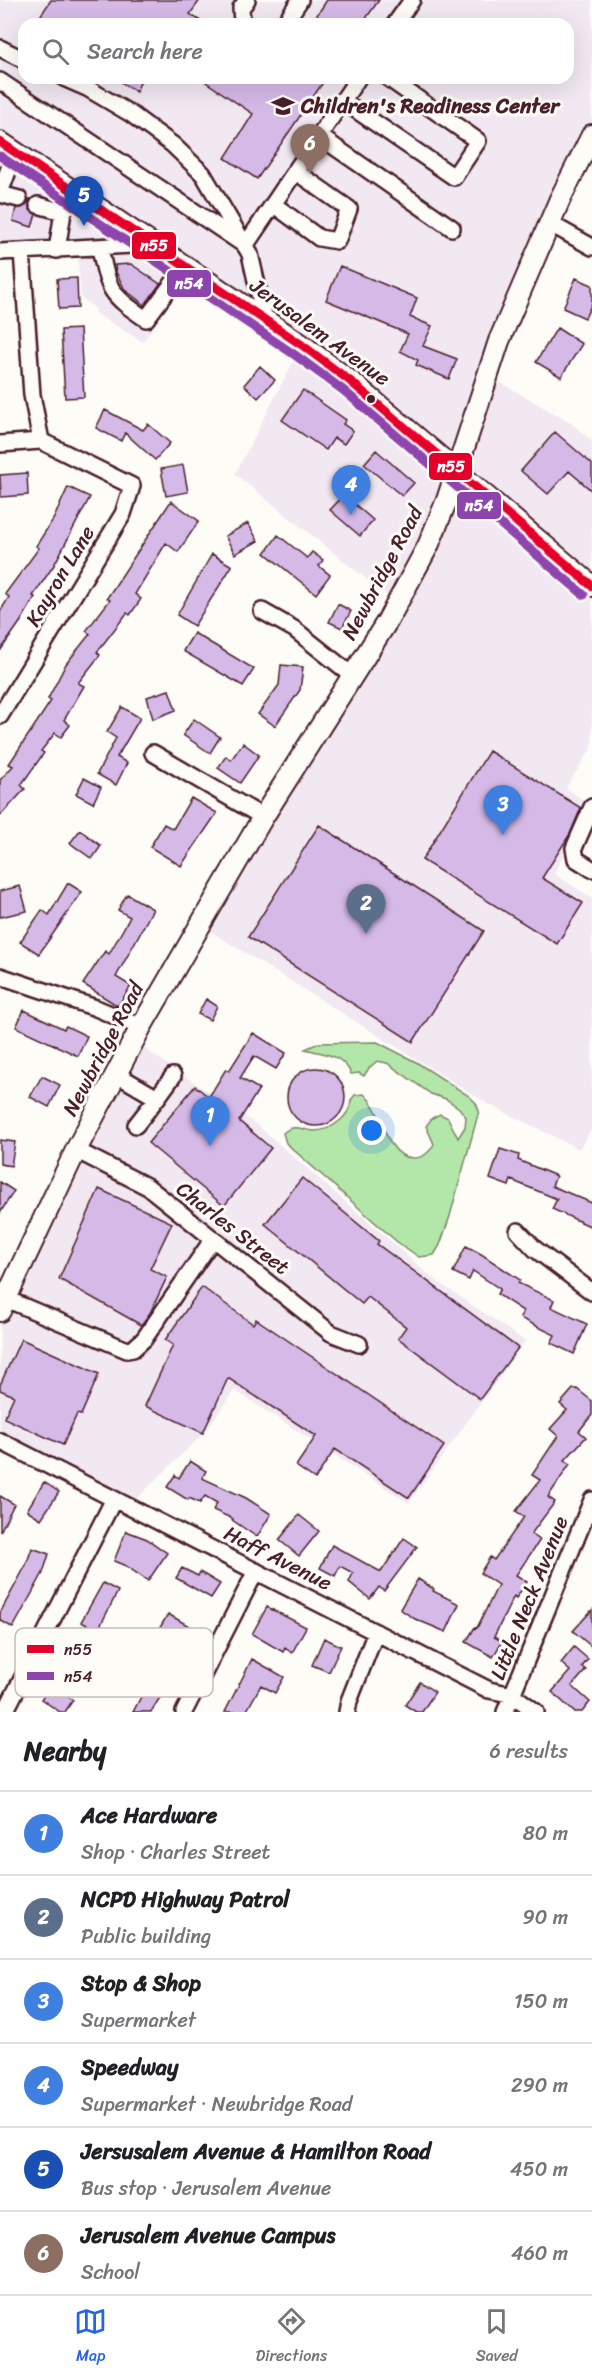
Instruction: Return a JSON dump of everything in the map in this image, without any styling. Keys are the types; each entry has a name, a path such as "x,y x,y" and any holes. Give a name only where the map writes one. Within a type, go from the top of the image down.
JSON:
{"main road":[{"name":"Newbridge Road","path":"3,1305 76,1150 141,1027 263,817 388,620 428,546 447,500 499,341 549,223 592,135"},
{"name":"Jerusalem Avenue","path":"8,147 266,320 350,381 592,586"}],"street":[{"path":"242,18 241,8 247,0"},
{"path":"288,18 300,0"},
{"path":"399,18 411,0"},
{"path":"0,48 18,57"},
{"path":"0,81 245,246"},
{"path":"78,84 131,114 173,145 203,174 250,254 266,320"},
{"path":"245,246 354,84"},
{"path":"343,101 454,177 478,141 397,84"},
{"path":"319,136 452,228"},
{"path":"8,147 0,193 19,199"},
{"path":"273,204 319,238 337,241 349,209 295,171"},
{"path":"57,250 63,212 76,194"},
{"path":"38,205 63,212"},
{"path":"549,223 592,246"},
{"path":"0,252 151,244"},
{"path":"100,248 107,284 112,294 146,319 185,267"},
{"path":"0,444 41,441 32,395 22,251"},
{"name":"Kayron Lane","path":"0,716 123,514 132,486 41,441"},
{"path":"262,611 294,629 353,676"},
{"path":"153,753 263,817"},
{"path":"592,807 574,848 576,859 592,869"},
{"path":"0,976 96,1008 141,1027"},
{"path":"116,1074 157,1098"},
{"path":"136,1125 173,1076"},
{"name":"Charles Street","path":"76,1150 148,1187 332,1333 359,1344"},
{"path":"518,1231 535,1249 592,1292"},
{"path":"3,1305 127,1350 133,1349 144,1339 213,1239"},
{"name":"Haff Avenue","path":"0,1441 489,1689 513,1695 536,1712"},
{"path":"48,1628 114,1499"},
{"name":"Little Neck Avenue","path":"505,1712 592,1500"},
{"path":"213,1655 256,1571"},
{"path":"347,1712 349,1701 376,1632"},
{"path":"5,1712 15,1692"},
{"path":"184,1712 192,1697"}],"shaded area":[{"path":"0,0 592,0 592,152 489,376 571,423 592,441 592,747 566,788 589,804 554,874 592,898 592,1128 579,1149 490,1105 202,926 399,605 235,474 302,345 0,142"},
{"path":"0,147 189,275 143,342 95,313 95,308 81,298 77,247 0,252"},
{"path":"136,1043 257,1125 434,1279 525,1341 409,1503 234,1390 206,1431 131,1504 0,1439 0,1318"}],"green space":[{"path":"377,1042 416,1062 469,1096 476,1103 479,1111 450,1216 434,1255 419,1257 396,1241 286,1143 283,1133 291,1128 314,1131 327,1128 344,1117 355,1095 364,1094 377,1112 388,1139 402,1155 419,1157 430,1150 434,1144 426,1126 432,1118 440,1114 448,1118 458,1138 465,1127 466,1117 459,1108 446,1099 431,1094 387,1063 377,1061 364,1076 359,1073 351,1074 348,1067 338,1059 305,1049 319,1043"}],"building":[{"path":"51,0 200,0 190,14 196,18 39,18"},
{"path":"327,0 379,0 366,18 315,18"},
{"path":"124,84 139,84 136,92"},
{"path":"209,84 322,84 257,179 225,158 253,114"},
{"path":"30,199 29,208 36,214 32,227 13,221 16,208 25,206"},
{"path":"131,264 160,284 145,305 125,290 116,272 115,265"},
{"path":"340,266 417,298 410,317 432,326 423,346 457,359 449,379 416,365 418,360 400,351 408,334 326,300"},
{"path":"77,278 78,308 59,309 57,279"},
{"path":"576,278 592,285 592,303 585,318 563,308"},
{"path":"557,328 582,344 561,377 536,362"},
{"path":"80,329 84,397 65,398 61,330"},
{"path":"260,366 275,380 258,398 244,385"},
{"path":"303,390 346,420 343,424 353,431 344,444 334,438 326,450 282,420"},
{"path":"105,410 143,430 148,424 170,443 155,460 125,433 121,441 96,428"},
{"path":"555,432 592,464 592,491 569,471 548,494 521,471"},
{"path":"376,450 414,483 402,496 364,464"},
{"path":"183,465 188,492 166,496 161,469"},
{"path":"27,473 28,495 1,497 0,475"},
{"path":"68,487 90,497 54,565 33,596 35,597 21,621 0,651 0,612 9,597 5,594 39,548 36,546 54,518"},
{"path":"344,495 373,520 360,536 330,510"},
{"path":"171,501 199,521 178,552 166,543 135,594 141,599 130,615 127,613 97,652 100,655 78,683 84,686 64,720 70,725 61,737 55,733 41,751 44,753 21,785 25,789 0,816 0,780 13,766 9,764 51,701 48,699 66,664 90,634 86,631 110,600 107,598"},
{"path":"248,523 258,541 235,554 225,536"},
{"path":"278,535 307,558 312,552 323,560 319,566 330,575 316,594 265,553"},
{"path":"212,554 232,566 194,626 177,615"},
{"path":"338,604 351,611 342,628 329,622"},
{"path":"194,633 254,669 243,686 183,651"},
{"path":"281,665 303,667 300,690 275,726 258,714 279,685"},
{"path":"169,690 176,710 153,719 147,697"},
{"path":"122,707 140,718 117,757 127,763 116,785 97,774 116,738 107,732"},
{"path":"194,719 220,737 210,753 183,735"},
{"path":"243,743 259,755 240,783 218,768 226,756 231,760"},
{"path":"489,751 581,808 570,834 542,878 583,903 557,944 422,860"},
{"path":"84,778 101,787 93,803 76,794"},
{"path":"191,798 217,813 181,866 150,847 164,824 173,829"},
{"path":"319,825 484,931 413,1042 248,937"},
{"path":"80,830 101,846 92,859 70,843"},
{"path":"68,883 82,892 39,954 20,942 42,910 49,915"},
{"path":"20,886 27,911 0,917 0,891"},
{"path":"127,894 153,909 116,977 131,986 118,1006 83,984 105,951 109,954 130,917 118,910"},
{"path":"206,999 217,1006 210,1020 198,1014"},
{"path":"24,1010 64,1029 66,1026 87,1036 78,1056 16,1027"},
{"path":"253,1033 286,1053 276,1069 254,1056 240,1078 259,1089 239,1121 271,1148 224,1206 148,1143 195,1086 209,1097 226,1069 229,1071"},
{"path":"316,1068 327,1070 340,1081 345,1097 343,1108 332,1121 316,1126 305,1124 292,1113 287,1097 289,1086 300,1073"},
{"path":"42,1076 60,1085 49,1107 30,1097"},
{"path":"0,1140 15,1142 11,1166 0,1164"},
{"path":"500,1149 519,1155 518,1160 556,1176 552,1186 592,1203 592,1227 552,1209 557,1199 511,1180 509,1186 490,1179"},
{"path":"302,1178 379,1241 377,1244 518,1348 480,1399 398,1338 406,1327 368,1297 362,1304 265,1224"},
{"path":"0,1182 14,1191 0,1213"},
{"path":"99,1189 172,1223 150,1269 167,1277 150,1313 141,1325 59,1279"},
{"path":"466,1246 520,1280 518,1283 554,1300 551,1307 587,1324 574,1354 551,1343 555,1335 520,1318 523,1311 497,1294 500,1289 473,1271 469,1280 453,1272"},
{"path":"202,1287 253,1324 256,1319 444,1446 409,1498 335,1449 315,1479 296,1466 316,1436 228,1378 203,1433 145,1406 173,1345 165,1340"},
{"path":"21,1339 99,1374 81,1415 77,1414 63,1445 4,1418 14,1396 0,1390 0,1385"},
{"path":"573,1389 577,1389 592,1401 592,1415 579,1431 586,1437 565,1460 570,1464 548,1497 555,1502 531,1534 540,1540 516,1575 527,1582 516,1598 514,1596 494,1637 502,1641 493,1657 466,1642 475,1627 477,1628 498,1585 480,1573 490,1557 494,1560 524,1517 516,1511 540,1480 532,1475 558,1436 550,1429 567,1410 560,1404"},
{"path":"190,1461 206,1471 202,1478 246,1498 271,1514 257,1537 233,1519 213,1510 217,1503 205,1496 200,1503 189,1498 188,1500 167,1487 175,1475 179,1478"},
{"path":"44,1482 59,1492 41,1519 27,1510"},
{"path":"0,1496 14,1504 0,1532"},
{"path":"299,1515 319,1531 299,1556 279,1540"},
{"path":"126,1531 147,1539 167,1553 148,1581 114,1561"},
{"path":"404,1538 417,1547 384,1591 379,1587 370,1599 349,1582 353,1573 340,1566 335,1576 320,1568 332,1545 381,1572"},
{"path":"32,1548 49,1554 43,1573 13,1628 0,1620 0,1613 26,1565"},
{"path":"182,1568 198,1576 200,1572 220,1584 211,1598 176,1578"},
{"path":"418,1579 434,1589 433,1591 459,1604 446,1632 415,1619 400,1609"},
{"path":"103,1583 118,1591 99,1628 81,1622"},
{"path":"267,1607 306,1627 292,1653 285,1648 283,1652 252,1634"},
{"path":"592,1610 592,1647 573,1631"},
{"path":"168,1614 192,1628 160,1628"},
{"path":"324,1638 341,1646 329,1672 312,1665"},
{"path":"574,1647 588,1659 582,1667 586,1670 572,1686 590,1702 582,1712 574,1712 552,1692 570,1671 561,1663"},
{"path":"252,1659 284,1677 275,1693 261,1685 246,1712 225,1712"},
{"path":"420,1682 435,1692 422,1712 416,1712 405,1705"},
{"path":"42,1697 69,1697 73,1700 65,1712 60,1712 41,1699"},
{"path":"141,1697 160,1697 151,1712 133,1712"}],"transit line":[{"name":"n55","path":"0,142 302,345 350,381 592,586"},
{"name":"n54","path":"0,156 295,355 343,390 584,595"}],"place":[{"name":"Children's Readiness Center","path":"283,106"},
{"name":"Jerusalem Avenue Campus","path":"310,174"},
{"name":"Jersusalem Avenue & Hamilton Road","path":"84,226"},
{"name":"Speedway","path":"351,515"},
{"name":"Stop & Shop","path":"503,835"},
{"name":"NCPD Highway Patrol","path":"366,934"},
{"name":"Ace Hardware","path":"210,1146"}]}
